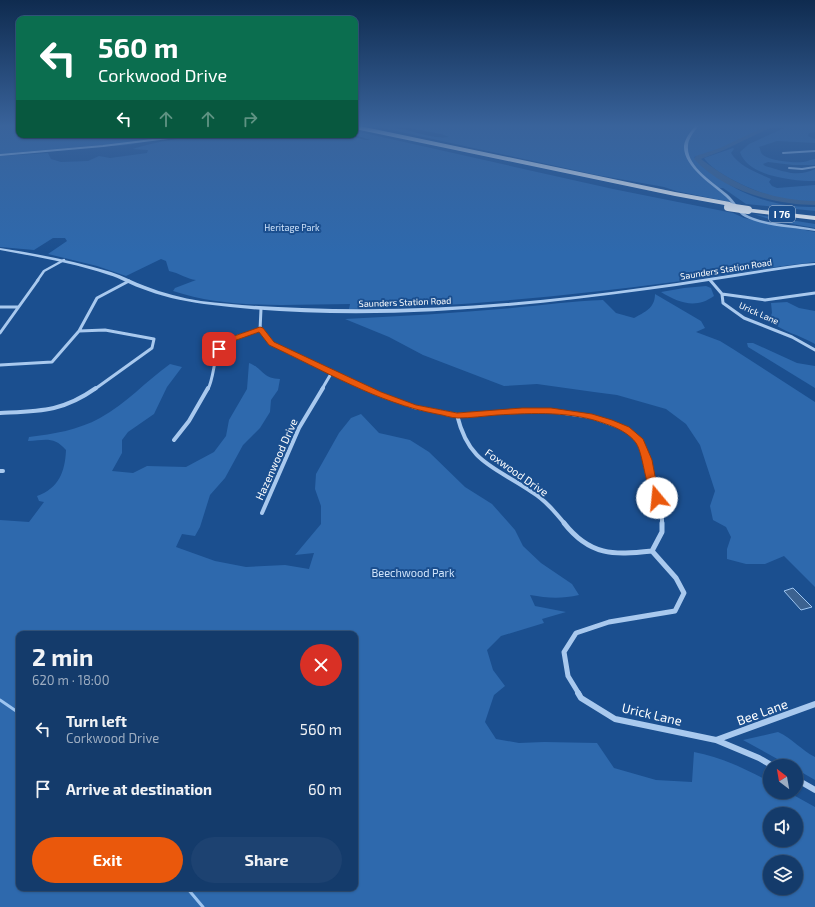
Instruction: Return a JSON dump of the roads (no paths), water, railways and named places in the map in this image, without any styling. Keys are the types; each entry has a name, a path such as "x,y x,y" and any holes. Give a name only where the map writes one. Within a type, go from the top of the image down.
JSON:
{"highway":[{"name":"I 76","path":"546,167 729,205 815,217"}],"street":[{"path":"695,167 736,203 742,213 755,219 815,230"},
{"path":"789,168 802,169 813,167"},
{"name":"Saunders Station Road","path":"0,249 64,260 106,272 154,290 205,303 261,309 335,311 429,310 590,296 815,264"},
{"path":"0,333 44,271 64,260"},
{"name":"Urick Lane","path":"710,280 722,294 723,303 735,312 792,337 815,350"},
{"path":"0,365 52,362 79,331 97,298 129,281"},
{"path":"722,294 765,300 815,293"},
{"path":"0,307 18,307"},
{"path":"261,309 260,330 272,344 378,394 414,407 457,415 522,411 551,411 592,417 626,429 640,441 643,447 648,460 662,517 662,532 652,550"},
{"path":"0,413 49,410 80,399 152,348 154,340 104,330 79,331"},
{"path":"174,440 189,421 211,383 219,349 225,341 260,330"},
{"name":"Hazenwood Drive","path":"262,513 298,428 332,372"},
{"name":"Foxwood Drive","path":"457,415 462,433 470,448 485,462 536,494 551,507 574,536 593,548 622,555 652,550"},
{"name":"Urick Lane","path":"652,550 676,578 684,593 675,611 609,622 576,633 564,652 568,676 581,698 615,719 716,740 763,760"},
{"name":"Bee Lane","path":"716,740 815,704"},
{"path":"803,783 815,790"}],"waterway":[{"path":"708,167 738,186 767,197 783,201 815,203"},
{"path":"0,700 16,711"},
{"path":"190,891 203,907"}],"park label":[{"name":"Heritage Park","path":"292,227"},
{"name":"Beechwood Park","path":"413,572"}]}
